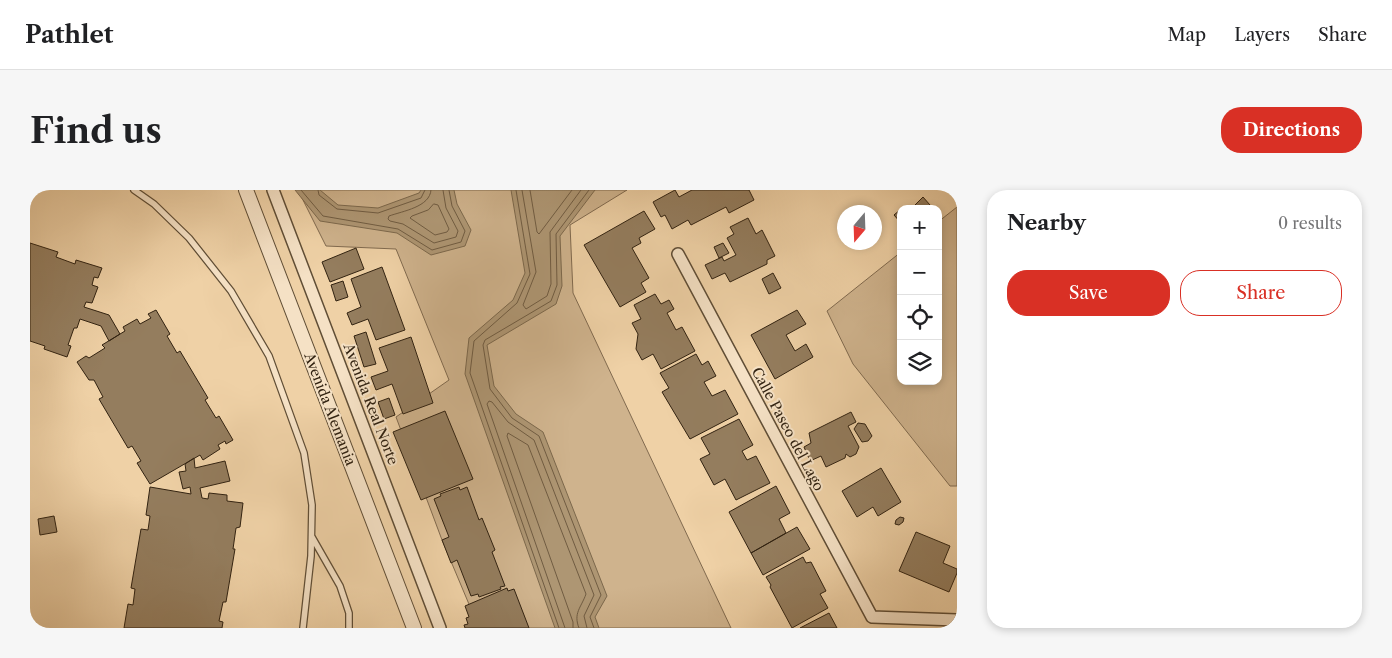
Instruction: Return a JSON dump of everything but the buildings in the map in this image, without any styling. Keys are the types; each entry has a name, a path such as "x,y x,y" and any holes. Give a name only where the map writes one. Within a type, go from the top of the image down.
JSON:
{"street":[{"name":"Avenida Alemania","path":"246,190 414,628"},
{"name":"Avenida Real Norte","path":"273,190 440,628"},
{"name":"Calle Paseo del Lago","path":"678,254 872,617"},
{"path":"868,628 872,617 957,620"}],"lane":[{"path":"134,190 154,204 189,238 231,291 269,356 304,453 312,505 307,602 303,628"},
{"path":"311,535 340,586 349,613 349,628"}],"shaded area":[{"path":"298,190 627,190 570,225 573,293 731,628 479,628 442,540 396,417 449,380 396,249 326,246"},
{"path":"957,207 957,486 950,486 853,364 827,311 897,255 897,385 942,385 942,219"}],"water":[{"path":"295,190 320,190 338,205 378,208 419,193 421,190 454,190 457,204 471,230 465,246 431,255 397,233 320,221"},
{"path":"511,190 595,190 560,236 562,286 556,304 487,345 494,386 516,414 543,432 607,596 595,617 599,628 555,628 465,374 469,338 513,300 525,273"}]}
